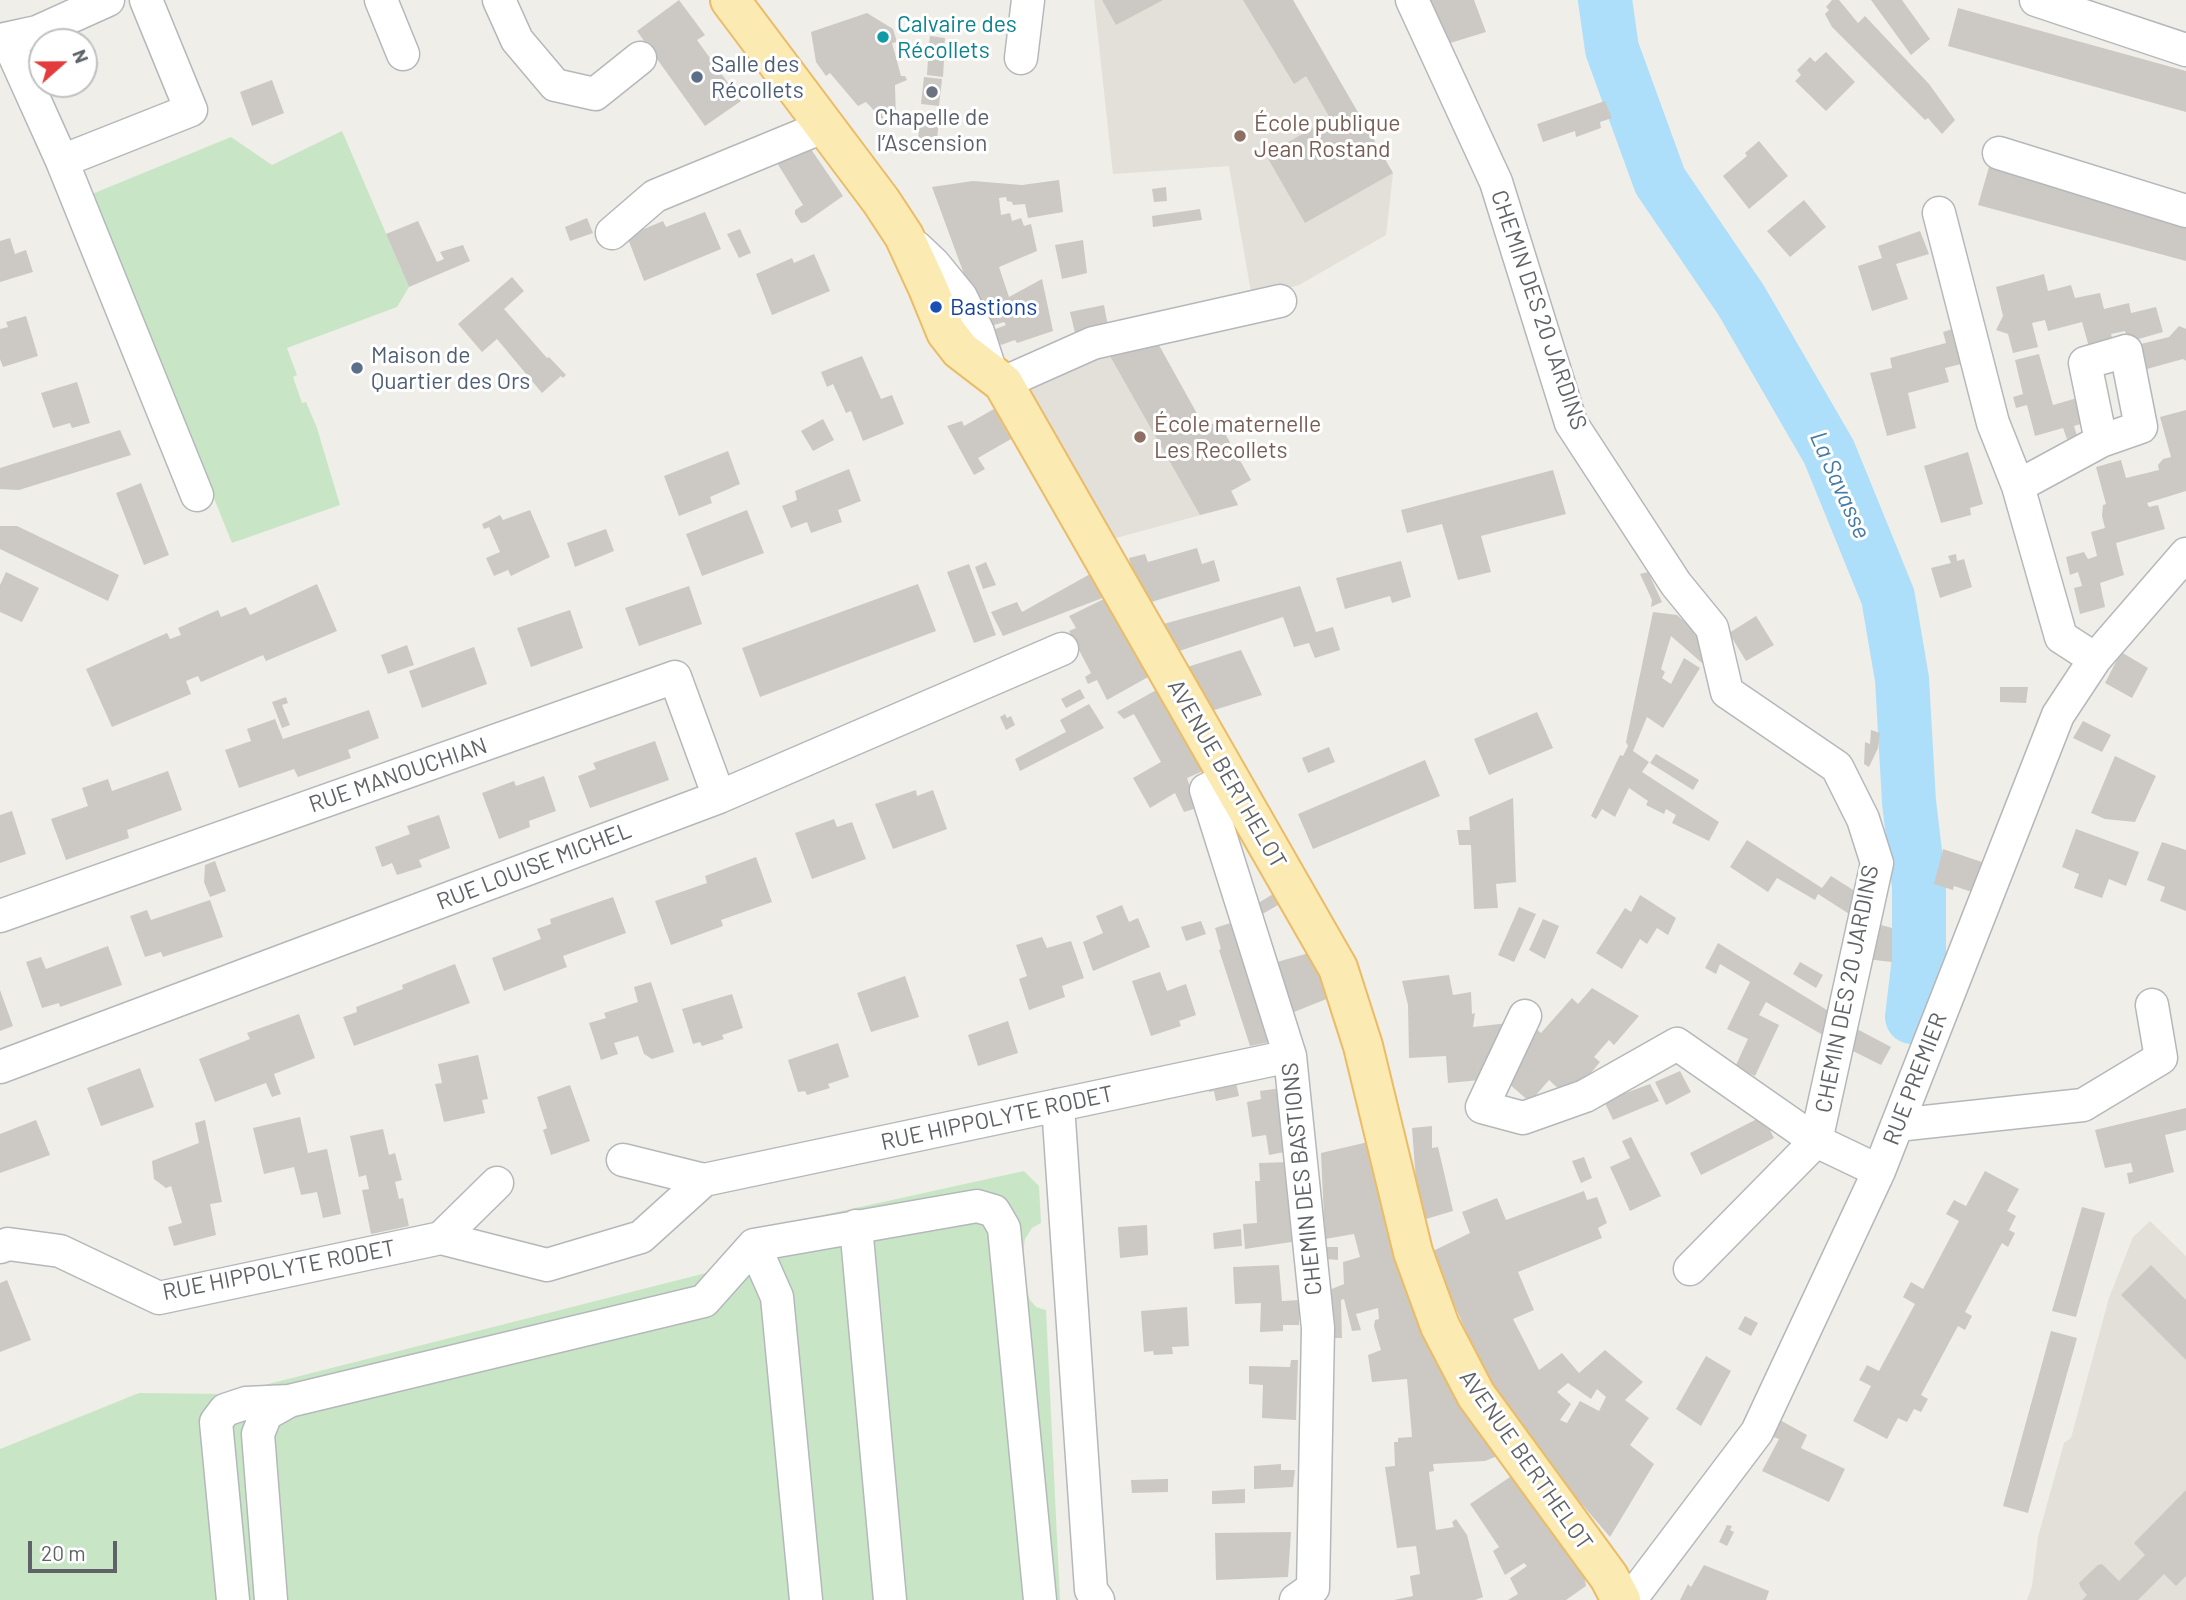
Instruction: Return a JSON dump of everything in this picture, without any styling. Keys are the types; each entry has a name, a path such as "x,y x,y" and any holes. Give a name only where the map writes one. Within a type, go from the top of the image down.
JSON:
{"main road":[{"name":"AVENUE BERTHELOT","path":"730,0 904,236 946,332 960,350 997,378 1231,778 1338,968 1363,1046 1413,1252 1440,1326 1476,1395 1609,1577 1621,1600"}],"street":[{"path":"62,161 191,110 146,0"},
{"path":"381,0 403,54"},
{"path":"499,0 517,40 555,85 595,94 640,58"},
{"path":"1021,58 1028,0"},
{"name":"CHEMIN DES 20 JARDINS","path":"1412,0 1496,182 1572,423 1668,573 1712,628 1727,692 1836,767 1863,819 1877,863 1816,1141 1690,1269"},
{"path":"2036,0 2186,50"},
{"path":"92,3 37,32 3,39 62,161 197,495"},
{"path":"612,233 655,196 825,126"},
{"path":"1999,153 2186,211"},
{"path":"1938,213 1993,423 2018,486 2061,638 2095,659"},
{"path":"997,378 1093,343 1280,301"},
{"path":"2018,486 2101,441"},
{"name":"RUE PREMIER","path":"1630,1600 1757,1432 1879,1171 2058,715 2095,659 2186,554"},
{"name":"RUE LOUISE MICHEL","path":"0,1067 719,797 1062,649"},
{"name":"RUE MANOUCHIAN","path":"0,916 675,677 719,797"},
{"name":"CHEMIN DES BASTIONS","path":"1231,778 1206,790 1290,1056 1318,1328 1313,1588 1296,1600"},
{"path":"1897,1125 2083,1105 2161,1058 2152,1005"},
{"path":"1525,1016 1482,1107 1523,1118 1585,1096 1677,1044 1816,1141 1879,1171"},
{"name":"RUE HIPPOLYTE RODET","path":"623,1160 704,1180 1290,1056"},
{"path":"1058,1105 1091,1590 1098,1600"},
{"name":"RUE HIPPOLYTE RODET","path":"0,1247 8,1244 60,1251 159,1298 441,1238 547,1265 641,1237 704,1180"},
{"path":"441,1238 497,1183"},
{"path":"233,1600 216,1422 225,1410 246,1403 289,1401 705,1301 754,1245 978,1206 994,1211 1004,1228 1040,1600"},
{"path":"856,1227 890,1600"},
{"path":"754,1245 777,1297 806,1600"},
{"path":"271,1600 258,1434 266,1414 289,1401"}],"shaded area":[{"name":"École publique Jean Rostand","path":"1094,0 1293,0 1393,173 1386,235 1299,285 1252,298 1229,166 1113,174"},
{"name":"École maternelle Les Recollets","path":"1134,343 1205,427 1218,421 1250,480 1231,490 1238,505 1112,539 1029,395 1030,382 1060,367 1110,356"},
{"path":"2150,1221 2186,1256 2186,1600 2027,1600 2032,1586 2038,1537 2064,1443 2071,1438 2109,1298 2133,1237"}],"green space":[{"path":"342,131 409,287 397,307 287,348 297,375 293,377 302,403 306,402 317,428 340,505 232,543 92,194 231,137 272,165"},
{"path":"1024,1171 1039,1186 1041,1223 1032,1228 1025,1239 1020,1270 1030,1300 1036,1307 1046,1310 1060,1600 0,1600 0,1449 139,1393 229,1394 706,1273 751,1231"}],"building":[{"name":"Salle des Récollets","path":"679,0 705,35 697,40 741,101 705,126 637,31"},
{"path":"1102,0 1163,0 1116,25"},
{"path":"1243,0 1293,0 1393,173 1305,223 1266,155 1330,118 1306,76 1294,84"},
{"path":"1430,0 1474,0 1486,32 1447,44"},
{"path":"1832,0 1839,0 1858,23 1865,16 1929,84 1955,120 1942,134 1832,27 1825,14 1829,10 1826,7"},
{"path":"1871,0 1902,0 1930,39 1911,55"},
{"path":"1958,8 2186,71 2186,112 1948,46"},
{"path":"867,13 893,29 897,42 892,43 901,76 905,76 907,80 895,85 896,119 885,122 866,102 858,106 830,73 826,76 816,62 811,32"},
{"path":"930,36 945,38 943,57 928,55"},
{"path":"1826,52 1855,82 1826,111 1795,81 1801,75 1797,70 1810,57 1815,62"},
{"path":"928,59 944,60 943,77 927,75"},
{"name":"Chapelle de l’Ascension","path":"924,77 942,79 939,106 921,104"},
{"path":"272,80 284,113 252,126 240,92"},
{"path":"1605,101 1612,118 1600,122 1601,128 1576,137 1575,131 1543,142 1537,124"},
{"path":"921,115 939,117 937,141 918,139"},
{"path":"804,139 843,196 801,223 795,210 803,205 774,158"},
{"path":"1759,141 1788,176 1749,209 1723,176 1747,156 1745,153"},
{"path":"1989,167 2186,221 2186,261 1978,205"},
{"path":"1059,180 1063,212 1028,218 1025,204 1013,205 1006,197 999,198 1001,215 1010,213 1012,221 1021,218 1024,226 1031,224 1037,251 999,267 1009,297 1042,279 1053,331 1017,343 1015,340 1001,345 993,330 1006,325 1004,322 991,326 968,285 932,187 973,181 1022,185"},
{"path":"1166,187 1167,201 1154,202 1152,189"},
{"path":"1804,200 1826,227 1790,257 1767,231"},
{"path":"1200,209 1202,220 1153,227 1152,216"},
{"path":"705,212 721,249 644,281 627,236 663,221 666,227"},
{"path":"587,218 593,233 570,241 565,227"},
{"path":"418,221 437,262 444,259 440,252 463,245 470,261 409,287 386,234"},
{"path":"740,229 751,253 739,258 727,234"},
{"path":"1920,231 1929,254 1896,264 1908,299 1872,311 1858,266 1882,258 1878,246"},
{"path":"10,238 15,254 26,250 33,272 0,282 0,241"},
{"path":"1083,240 1087,273 1062,279 1055,245"},
{"path":"814,254 830,291 772,315 756,274 792,258 794,263"},
{"path":"2044,274 2048,291 2071,285 2075,298 2100,293 2104,309 2129,303 2131,313 2156,307 2163,332 2128,342 2125,331 2111,334 2113,341 2089,347 2082,322 2048,331 2045,320 2032,323 2038,347 2013,353 2008,334 1996,330 2003,316 1996,287"},
{"path":"512,277 524,291 504,309 547,358 566,375 563,378 561,376 542,393 497,339 482,352 458,324"},
{"path":"1104,305 1108,326 1075,333 1070,312"},
{"path":"26,316 38,356 3,367 0,359 0,329 8,327 6,322"},
{"path":"2179,326 2186,329 2186,361 2183,359 2147,369 2141,344 2169,337"},
{"path":"1956,328 1965,363 1945,368 1949,382 1908,393 1916,428 1887,436 1870,373 1892,368 1890,358 1946,343 1943,332"},
{"path":"1155,338 1205,428 1218,421 1251,480 1231,491 1238,505 1200,515 1110,356 1134,343"},
{"path":"2039,354 2053,405 2077,398 2084,423 2074,426 2077,436 2067,439 2063,428 2035,436 2027,405 2016,408 2013,397 2023,394 2015,360"},
{"path":"862,356 881,399 892,395 904,424 863,441 851,411 846,413 833,384 827,387 821,372"},
{"path":"77,382 90,423 72,428 70,423 53,428 41,393"},
{"path":"994,409 1011,439 978,458 985,469 974,475 947,426 962,421 964,426"},
{"path":"2186,410 2186,491 2147,503 2149,507 2158,505 2165,529 2116,543 2124,575 2100,583 2105,607 2080,614 2074,588 2082,586 2078,572 2070,575 2066,557 2084,552 2088,559 2097,556 2091,532 2105,528 2102,516 2103,505 2106,504 2096,467 2121,460 2126,478 2159,470 2158,465 2163,459 2171,457 2160,417"},
{"path":"823,419 834,440 813,451 801,431"},
{"path":"120,430 131,455 19,490 0,489 0,468"},
{"path":"728,451 740,484 710,497 712,503 679,516 664,476"},
{"path":"1968,452 1983,504 1970,508 1971,515 1941,523 1924,466"},
{"path":"849,469 861,501 838,510 842,522 811,533 807,522 791,528 782,506 797,500 795,491"},
{"path":"1553,470 1566,514 1481,536 1491,572 1458,580 1442,524 1407,533 1401,510"},
{"path":"141,483 169,555 144,565 116,493"},
{"path":"530,510 550,557 511,576 508,570 494,576 486,558 500,552 489,527 484,529 482,524 500,515 503,520"},
{"path":"747,510 764,553 702,576 686,534"},
{"path":"0,526 17,526 119,575 108,601 0,549"},
{"path":"606,529 614,551 575,567 567,543"},
{"path":"1197,548 1202,564 1214,560 1220,581 1148,603 1127,567 1131,566 1129,558 1145,554 1148,562"},
{"path":"1956,554 1957,561 1964,559 1972,587 1940,598 1931,568 1951,563 1948,556"},
{"path":"1401,561 1411,597 1392,603 1390,596 1345,609 1336,578"},
{"path":"986,562 996,585 983,589 975,567"},
{"path":"969,564 996,635 974,643 947,572"},
{"path":"6,572 39,588 22,622 0,612 0,585"},
{"path":"1648,572 1662,602 1651,607 1652,600 1640,574"},
{"path":"1092,573 1105,597 1003,636 991,612 1017,602 1022,612"},
{"path":"317,584 337,631 266,661 263,655 201,682 198,676 186,681 191,694 112,727 86,669 167,633 170,639 181,635 178,628 218,610 221,617 246,607 250,615"},
{"path":"918,584 936,631 760,697 742,648"},
{"path":"689,586 702,624 639,646 625,608"},
{"path":"1300,586 1316,632 1333,627 1340,650 1315,658 1309,643 1294,647 1283,617 1176,652 1160,625"},
{"path":"1106,598 1150,676 1107,700 1097,680 1088,684 1085,677 1091,673 1069,631 1076,628 1069,616"},
{"path":"570,610 583,648 531,667 517,628"},
{"path":"1653,612 1677,615 1713,646 1702,663 1671,636 1661,669 1665,672 1662,678 1671,684 1684,658 1700,668 1663,728 1647,717 1633,751 1649,762 1642,772 1719,822 1709,841 1672,823 1676,815 1666,809 1664,814 1646,805 1648,801 1629,788 1615,817 1602,809 1596,819 1591,816 1620,755 1623,756 1628,746 1626,742"},
{"path":"1756,616 1774,645 1746,661 1729,633"},
{"path":"407,645 414,665 388,674 381,655"},
{"path":"474,647 487,684 422,708 409,671"},
{"path":"1241,650 1262,695 1208,712 1184,668"},
{"path":"2121,652 2148,668 2132,698 2105,683"},
{"path":"2000,687 2028,687 2026,703 2000,702"},
{"path":"1080,689 1085,698 1066,708 1061,699"},
{"path":"1158,689 1203,771 1187,778 1197,808 1184,812 1175,793 1150,808 1133,778 1161,762 1134,714 1124,719 1117,712"},
{"path":"286,697 288,703 282,705 290,725 282,728 272,702"},
{"path":"1089,704 1104,728 1020,771 1015,759 1066,732 1060,720"},
{"path":"369,710 379,738 348,750 351,758 298,777 294,769 239,788 225,750 251,741 247,729 275,719 283,739"},
{"path":"1537,712 1553,748 1489,775 1474,739"},
{"path":"1005,714 1007,718 1011,716 1015,725 1006,730 1000,717"},
{"path":"2083,721 2111,735 2102,752 2073,738"},
{"path":"1871,730 1880,733 1878,748 1869,767 1864,764 1865,742 1870,744"},
{"path":"655,741 669,780 590,808 578,776 596,769 593,763"},
{"path":"1329,747 1335,762 1308,773 1302,758"},
{"path":"1656,754 1699,780 1693,790 1650,763"},
{"path":"2115,756 2156,776 2135,822 2105,819 2091,813"},
{"path":"1425,760 1440,796 1313,849 1298,814"},
{"path":"168,771 182,810 127,830 129,838 66,860 51,819 88,806 82,788 108,779 112,791"},
{"path":"544,776 556,811 529,821 530,827 499,839 482,793 514,781 516,786"},
{"path":"916,790 917,796 933,790 947,829 893,849 875,804"},
{"path":"1513,798 1516,882 1496,884 1498,908 1474,909 1471,845 1459,845 1457,830 1470,830 1469,817"},
{"path":"12,811 26,854 0,863 0,815"},
{"path":"439,815 450,848 419,860 422,867 397,875 392,863 382,867 375,847 410,834 407,826"},
{"path":"834,819 837,827 852,822 866,859 812,879 795,833"},
{"path":"2076,829 2139,852 2126,886 2109,879 2102,898 2074,888 2079,874 2062,867"},
{"path":"1747,840 1822,888 1831,876 1858,893 1854,917 1818,894 1815,900 1777,878 1768,892 1730,867"},
{"path":"2162,842 2186,850 2186,911 2160,901 2165,887 2147,880"},
{"path":"1943,849 1991,865 1981,895 1954,886 1953,890 1934,884"},
{"path":"756,857 772,902 721,920 723,926 671,945 655,901 707,883 705,876"},
{"path":"215,861 226,891 210,897 204,882 205,865"},
{"path":"1273,894 1278,905 1259,916 1255,905"},
{"path":"1640,895 1676,918 1668,935 1657,928 1647,944 1640,939 1622,969 1596,953 1625,908 1631,912"},
{"path":"613,897 626,933 563,956 567,967 504,991 492,958 541,939 537,929 551,924 550,919"},
{"path":"210,900 223,937 163,957 161,952 145,957 130,916 147,910 151,920"},
{"path":"1122,905 1129,922 1138,918 1150,947 1093,971 1083,942 1103,933 1096,916"},
{"path":"1519,907 1536,914 1514,962 1498,955"},
{"path":"1543,919 1559,926 1545,959 1529,950"},
{"path":"1201,921 1206,934 1186,941 1181,927"},
{"path":"1237,921 1270,1042 1250,1046 1219,950 1221,949 1215,928"},
{"path":"1874,923 1892,928 1892,962 1866,959"},
{"path":"1042,937 1047,948 1071,941 1084,978 1062,986 1065,997 1029,1010 1019,979 1027,976 1016,945"},
{"path":"1718,943 1835,1015 1828,1038 1766,1002 1759,1015 1779,1025 1755,1076 1735,1067 1748,1039 1727,1029 1750,982 1720,964 1716,974 1705,968"},
{"path":"108,946 122,985 60,1007 59,1003 42,1008 26,962 41,957 46,969"},
{"path":"1309,953 1329,998 1294,1012 1277,962"},
{"path":"1800,962 1823,975 1816,988 1793,974"},
{"path":"455,964 470,1003 354,1046 343,1017 357,1012 356,1007 403,989 402,985"},
{"path":"1160,972 1167,991 1186,984 1196,1015 1179,1021 1181,1026 1151,1036 1132,981"},
{"path":"1449,975 1453,995 1471,992 1472,1014 1475,1013 1473,1027 1508,1023 1491,1079 1448,1083 1446,1056 1409,1058 1408,1005 1402,981"},
{"path":"905,976 919,1017 871,1032 857,993"},
{"path":"651,982 674,1052 652,1059 644,1054 638,1036 614,1043 618,1054 601,1060 589,1023 606,1018 604,1013 638,1002 634,987"},
{"path":"1592,988 1639,1016 1614,1045 1609,1040 1594,1057 1600,1062 1580,1086 1574,1081 1563,1093 1549,1080 1530,1102 1501,1077 1534,1027 1541,1033 1572,998 1578,1004"},
{"path":"0,990 13,1026 0,1031"},
{"path":"732,994 743,1028 722,1035 724,1039 702,1046 700,1042 693,1044 682,1009"},
{"path":"299,1014 315,1058 274,1074 281,1094 272,1097 266,1083 215,1102 199,1059 250,1039 247,1033"},
{"path":"1008,1021 1018,1053 978,1066 968,1035"},
{"path":"1857,1029 1891,1047 1881,1065 1847,1048"},
{"path":"838,1043 849,1077 828,1084 830,1088 807,1095 805,1091 798,1092 788,1060"},
{"path":"478,1055 488,1099 482,1100 485,1113 444,1122 435,1084 442,1083 438,1064"},
{"path":"140,1068 154,1107 101,1126 87,1088"},
{"path":"1680,1071 1691,1092 1666,1105 1655,1082"},
{"path":"1235,1078 1239,1096 1216,1101 1214,1091 1209,1092 1207,1084"},
{"path":"1650,1084 1659,1101 1613,1120 1604,1101"},
{"path":"570,1085 590,1141 551,1155 543,1130 547,1128 537,1097"},
{"path":"1281,1088 1290,1151 1269,1155 1266,1135 1252,1137 1247,1102 1261,1099 1260,1091"},
{"path":"2186,1108 2186,1130 2165,1135 2174,1172 2129,1184 2127,1173 2133,1172 2131,1163 2105,1168 2095,1130"},
{"path":"1763,1116 1774,1138 1701,1175 1690,1153"},
{"path":"300,1117 308,1153 327,1149 341,1214 323,1218 317,1192 301,1195 294,1167 264,1174 253,1128"},
{"path":"36,1120 50,1155 0,1173 0,1134"},
{"path":"205,1120 222,1202 210,1204 216,1235 174,1246 168,1227 182,1223 171,1186 166,1188 154,1179 152,1161 199,1143 195,1123"},
{"path":"1432,1126 1432,1148 1438,1147 1453,1211 1419,1221 1412,1128"},
{"path":"383,1129 389,1155 395,1153 402,1180 395,1182 399,1199 403,1198 409,1226 371,1234 362,1190 369,1189 366,1175 359,1177 350,1136"},
{"path":"1631,1137 1661,1196 1630,1211 1610,1167 1630,1158 1622,1141"},
{"path":"1368,1142 1386,1228 1389,1228 1500,1455 1485,1461 1433,1464 1434,1471 1429,1472 1436,1530 1454,1527 1452,1522 1456,1519 1467,1535 1483,1597 1475,1600 1394,1600 1413,1596 1410,1576 1420,1574 1416,1546 1397,1548 1385,1467 1395,1466 1394,1442 1398,1442 1398,1438 1412,1437 1407,1379 1372,1382 1368,1355 1381,1350 1374,1326 1375,1320 1379,1319 1378,1308 1356,1314 1361,1330 1352,1331 1344,1299 1341,1300 1342,1338 1328,1338 1327,1291 1344,1284 1343,1262 1360,1257 1354,1234 1325,1239 1321,1153"},
{"path":"1584,1157 1592,1178 1581,1183 1572,1161"},
{"path":"1290,1162 1298,1241 1245,1249 1243,1224 1257,1223 1255,1181 1260,1181 1259,1163"},
{"path":"1985,1171 2019,1189 2007,1211 2016,1216 2009,1230 2015,1233 2008,1247 2002,1243 1965,1312 1972,1316 1965,1330 1958,1326 1921,1395 1928,1399 1921,1412 1914,1409 1907,1422 1898,1418 1887,1439 1853,1421 1871,1386 1859,1380 1867,1365 1879,1371 1915,1304 1903,1297 1911,1282 1923,1289 1959,1221 1946,1214 1954,1200 1966,1206"},
{"path":"1584,1191 1587,1200 1597,1197 1607,1223 1598,1228 1602,1238 1518,1272 1534,1310 1513,1319 1539,1370 1562,1353 1579,1373 1605,1350 1643,1382 1625,1400 1649,1418 1630,1445 1654,1464 1610,1537 1537,1452 1501,1399 1469,1338 1431,1252 1470,1233 1462,1212 1497,1198 1506,1220","holes":["1568,1383 1591,1399 1597,1389 1606,1397 1599,1411 1580,1401 1567,1423 1560,1420 1571,1404 1557,1392"]},
{"path":"2082,1207 2105,1213 2076,1317 2052,1311"},
{"path":"1147,1225 1148,1255 1120,1258 1118,1227"},
{"path":"1241,1229 1242,1246 1214,1249 1213,1233"},
{"path":"1325,1247 1338,1247 1338,1260 1326,1259"},
{"path":"1279,1265 1282,1301 1300,1300 1299,1325 1283,1325 1283,1331 1260,1332 1261,1303 1235,1304 1233,1267"},
{"path":"2151,1265 2186,1300 2186,1360 2121,1295"},
{"path":"7,1280 31,1340 0,1352 0,1283"},
{"path":"1187,1307 1189,1346 1172,1347 1173,1354 1154,1355 1153,1351 1144,1352 1141,1311"},
{"path":"1745,1316 1758,1323 1751,1336 1738,1329"},
{"path":"2051,1331 2077,1338 2028,1513 2003,1506"},
{"path":"1706,1356 1731,1371 1701,1426 1676,1409"},
{"path":"1291,1360 1298,1360 1296,1420 1262,1418 1263,1385 1249,1384 1249,1366 1290,1367"},
{"path":"1780,1420 1807,1435 1801,1448 1845,1469 1829,1502 1762,1471 1779,1439 1771,1436"},
{"path":"1281,1464 1281,1470 1295,1470 1293,1487 1254,1489 1254,1466"},
{"path":"1513,1475 1584,1574 1586,1586 1566,1600 1508,1600 1518,1594 1510,1578 1527,1566 1524,1563 1505,1575 1493,1551 1499,1547 1470,1504"},
{"path":"1168,1479 1168,1492 1132,1493 1131,1480"},
{"path":"1245,1489 1245,1503 1212,1504 1212,1491"},
{"path":"2186,1490 2186,1576 2176,1586 2164,1574 2138,1600 2082,1600 2087,1595 2079,1583 2098,1565 2102,1564 2119,1581 2145,1555 2134,1543"},
{"path":"1727,1525 1732,1526 1730,1530 1734,1532 1727,1546 1719,1542"},
{"path":"1291,1532 1288,1577 1216,1580 1215,1533"},
{"path":"1704,1565 1769,1591 1766,1600 1680,1600 1688,1584 1691,1587"}],"waterway":[{"name":"La Savasse","path":"1605,0 1612,49 1660,181 1741,300 1829,452 1888,597 1902,679 1909,802 1919,886 1919,959 1912,1017"}],"place":[{"name":"Calvaire des Récollets","path":"883,37"},
{"name":"Salle des Récollets","path":"697,77"},
{"name":"Chapelle de l’Ascension","path":"932,92"},
{"name":"École publique Jean Rostand","path":"1240,136"},
{"name":"Bastions","path":"936,307"},
{"name":"Maison de Quartier des Ors","path":"357,368"},
{"name":"École maternelle Les Recollets","path":"1140,437"}]}
